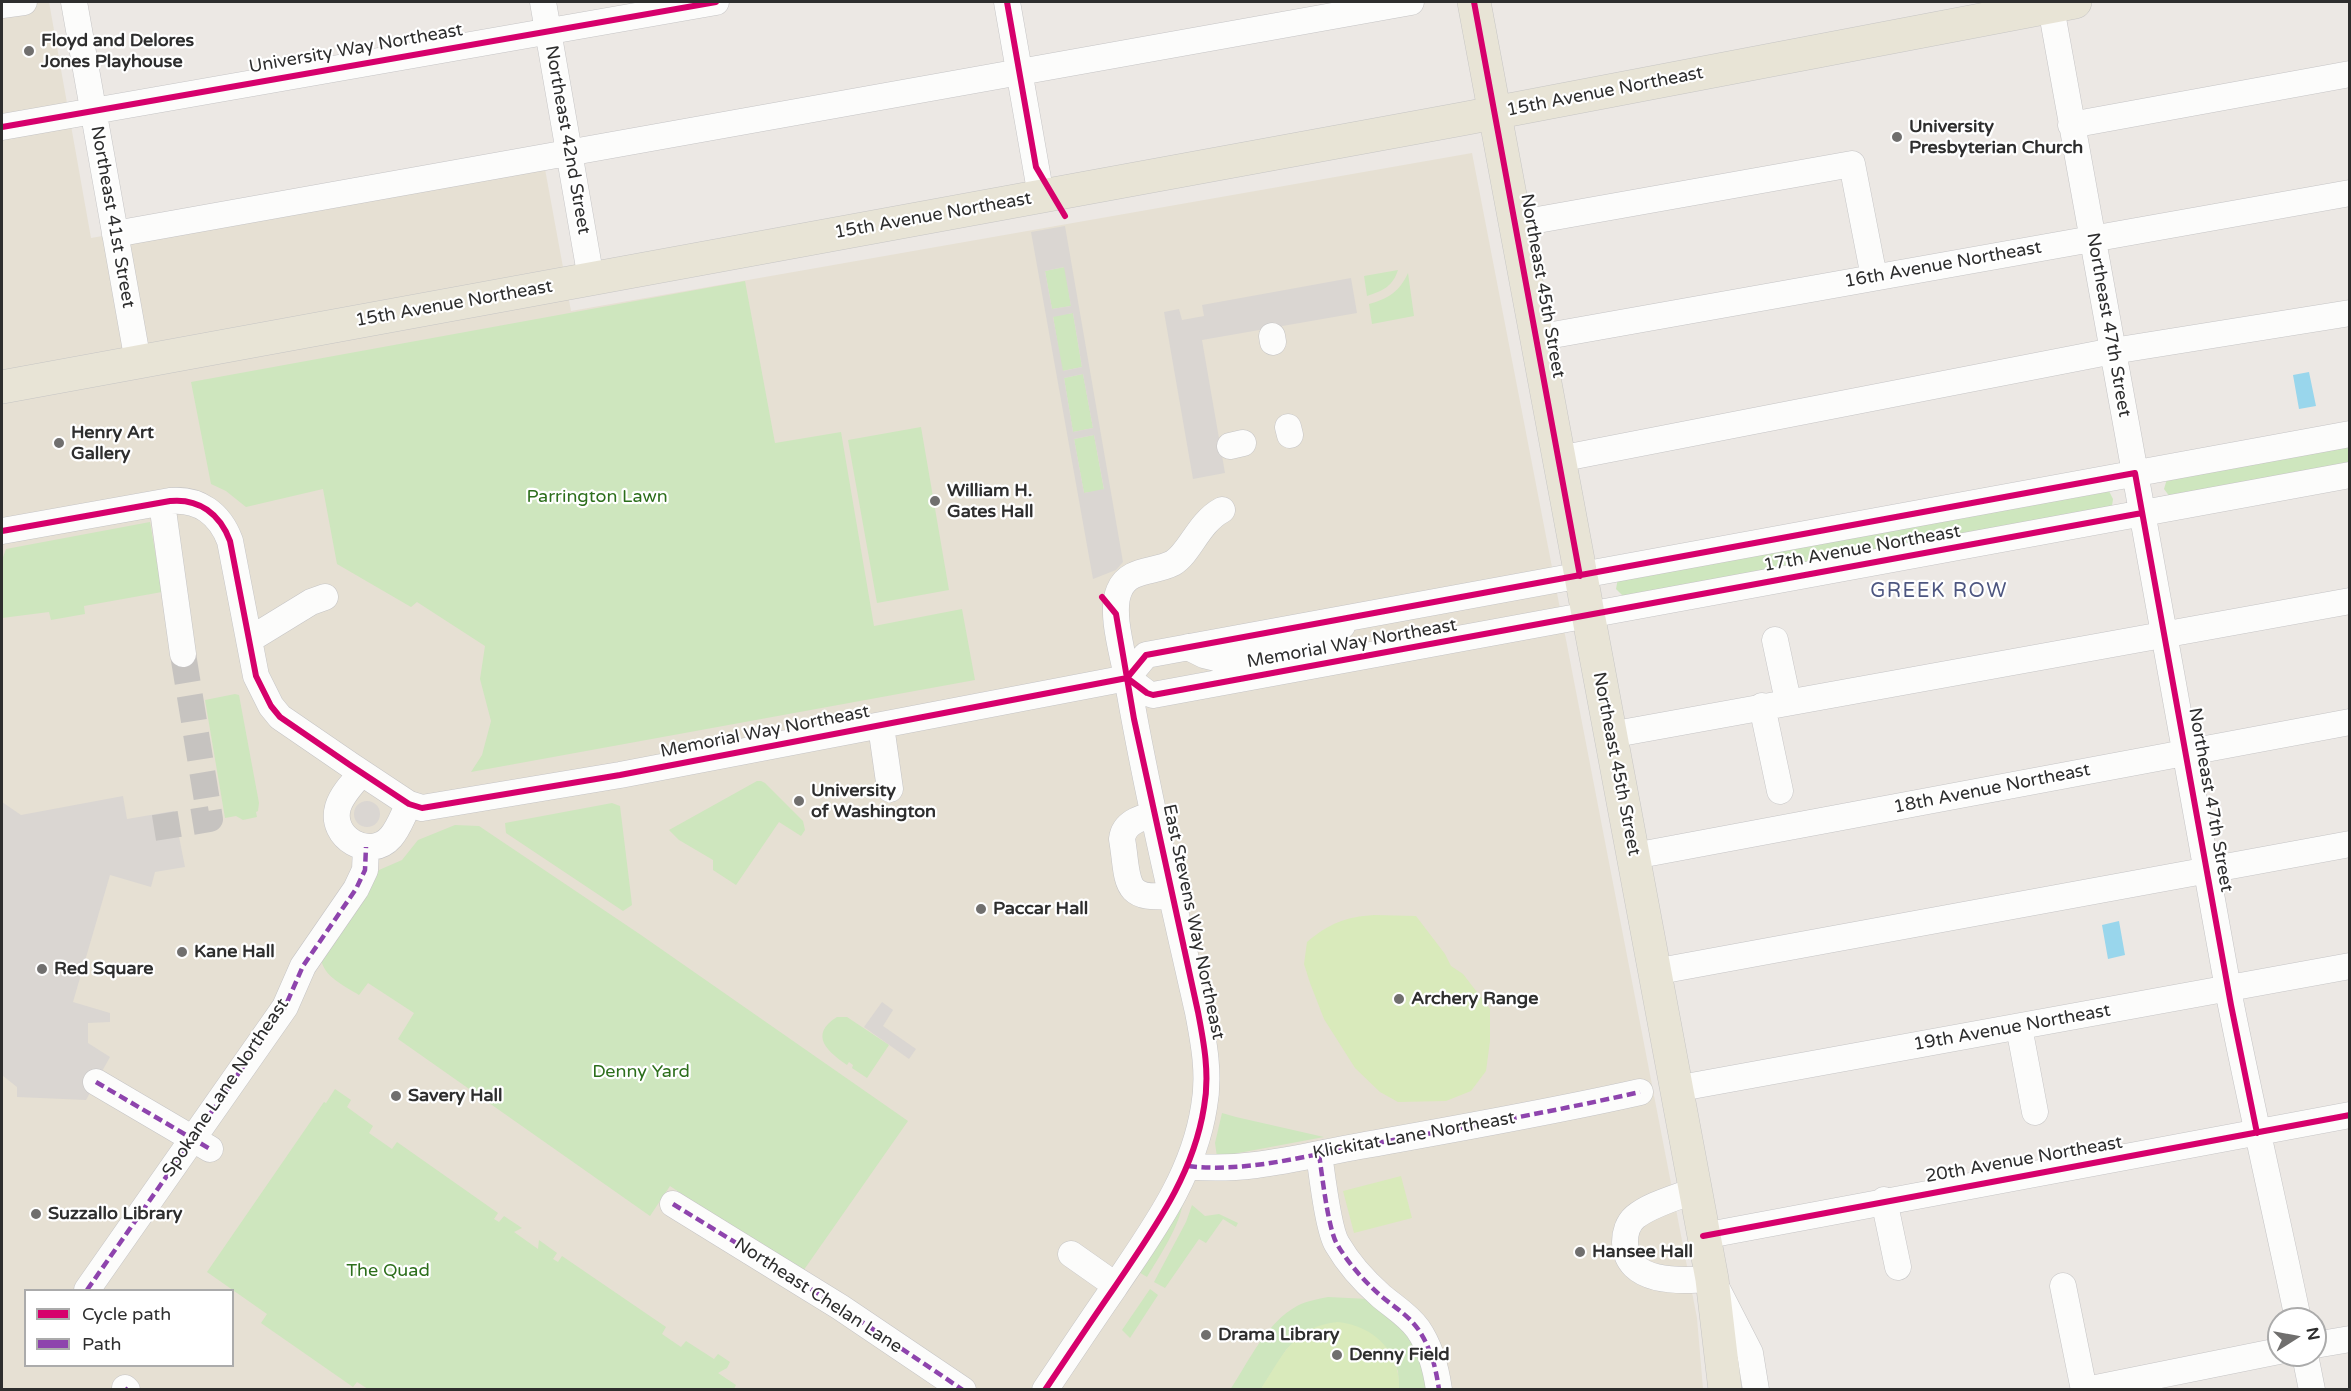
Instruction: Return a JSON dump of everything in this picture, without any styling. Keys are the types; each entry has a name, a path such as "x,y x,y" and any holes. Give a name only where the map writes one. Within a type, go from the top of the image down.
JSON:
{"main road":[{"name":"Northeast 45th Street","path":"1474,2 1712,1279 1725,1389"},
{"name":"15th Avenue Northeast","path":"2,387 1495,113 2058,3"}],"street":[{"path":"2,5 24,2"},
{"name":"Northeast 41st Street","path":"74,2 138,362"},
{"name":"Northeast 42nd Street","path":"543,2 591,279"},
{"name":"University Way Northeast","path":"2,127 716,2"},
{"path":"1007,2 1041,196"},
{"path":"115,234 1412,2"},
{"name":"Northeast 47th Street","path":"2058,3 2071,125 2228,988 2296,1307"},
{"path":"2071,125 2349,74"},
{"path":"1515,224 1852,164 1874,277"},
{"name":"16th Avenue Northeast","path":"1536,338 2349,193"},
{"path":"1558,459 2113,351 2349,313"},
{"name":"17th Avenue Northeast","path":"1580,576 2349,434"},
{"name":"17th Avenue Northeast","path":"1587,616 2349,475"},
{"path":"2,531 178,500 197,504 210,512 223,525 230,541 256,676 271,706 280,717 409,804 392,837 384,843 366,847 350,842 344,836 337,820 337,809 341,798 362,773"},
{"path":"162,503 183,654"},
{"name":"East Stevens Way Northeast","path":"1045,1389 1155,1228 1188,1166 1198,1138 1205,1105 1206,1056 1127,678 1116,614 1117,596 1123,583 1136,573 1174,562 1203,525 1222,510"},
{"name":"Memorial Way Northeast","path":"409,804 422,808 608,777 1127,678 1146,655 1188,647 1204,655 1229,662 1309,645 1330,636 1352,617 1580,576"},
{"path":"249,640 311,602 325,597"},
{"path":"1441,601 1449,641"},
{"path":"1610,735 1788,701 2349,602"},
{"name":"Memorial Way Northeast","path":"1127,678 1153,695 1587,616"},
{"path":"1775,640 1788,701"},
{"path":"1762,706 1780,791"},
{"name":"18th Avenue Northeast","path":"1634,856 2349,722"},
{"path":"881,726 890,789"},
{"path":"1155,814 1131,823 1122,832 1130,886 1138,895 1146,897 1172,895"},
{"path":"1654,972 2349,844"},
{"name":"Spokane Lane Northeast","path":"88,1289 202,1143 281,1012 303,966 356,889 365,870 366,847"},
{"name":"19th Avenue Northeast","path":"1675,1089 2349,966"},
{"path":"2019,1027 2035,1112"},
{"path":"96,1082 202,1143"},
{"name":"Klickitat Lane Northeast","path":"1188,1166 1216,1169 1318,1154 1570,1108 1640,1092"},
{"name":"20th Avenue Northeast","path":"1704,1236 1884,1200 2349,1115"},
{"path":"1318,1154 1335,1241 1348,1262 1370,1286 1418,1328 1429,1347 1436,1368 1439,1389"},
{"path":"1695,1190 1634,1218 1628,1227 1626,1250 1628,1259 1634,1268 1643,1273 1661,1278 1712,1279"},
{"path":"1884,1200 1898,1267"},
{"name":"Northeast Chelan Lane","path":"673,1204 840,1307 963,1389"},
{"path":"1071,1254 1115,1286"},
{"name":"Northeast 45th Street","path":"1712,1279 1750,1353 1756,1389"},
{"path":"2063,1286 2085,1389 2194,1379 2267,1355"},
{"path":"2327,1344 2349,1339"},
{"path":"2307,1367 2312,1389"}],"shaded area":[{"name":"University of Washington","path":"2,2 49,2 91,238 543,158 571,311 1472,153 1697,1318 1703,1389 2,1390"},
{"path":"1065,226 1123,562 1116,570 1093,579 1031,232","holes":["1064,267 1071,306 1052,309 1045,271","1073,313 1082,367 1063,371 1053,317","1083,374 1093,428 1073,432 1064,378","1094,435 1104,489 1084,493 1074,439"]},
{"path":"1351,278 1357,313 1202,340 1225,473 1193,479 1164,312 1179,309 1182,320 1204,316 1202,305"},
{"name":"Red Square","path":"123,796 127,819 174,811 185,867 155,872 151,887 110,875 73,1002 110,1013 110,1022 88,1023 88,1043 110,1057 86,1100 17,1097 17,1087 2,1075 2,802 21,815"},
{"path":"367,801 376,805 380,814 376,823 367,827 358,823 354,814 358,805"},
{"path":"882,1002 893,1010 883,1026 916,1049 909,1059 864,1027"}],"green space":[{"path":"1065,267 1071,306 1052,309 1045,271"},
{"path":"1398,270 1387,287 1367,296 1364,276"},
{"path":"1408,273 1414,316 1372,324 1369,304 1393,293"},
{"name":"Parrington Lawn","path":"745,281 775,443 841,432 874,626 962,609 975,680 471,772 482,755 491,721 480,679 485,646 417,602 411,607 337,564 323,489 246,507 226,491 211,484 191,382"},
{"path":"1073,313 1082,367 1062,371 1053,316"},
{"path":"1083,374 1093,428 1073,432 1064,378"},
{"path":"921,427 949,590 877,603 848,440"},
{"path":"1094,435 1104,490 1084,493 1074,439"},
{"path":"2349,443 2349,466 2170,497 2164,489 2167,479"},
{"path":"2109,491 2113,499 2112,506 1624,597 1616,589 1618,578"},
{"path":"150,522 162,592 84,606 85,614 51,620 49,612 2,618 2,560 6,549"},
{"path":"239,695 259,803 257,817 243,820 236,816 225,818 205,700"},
{"path":"757,781 765,783 803,821 805,830 801,836 779,822 736,885 713,870 713,860 679,840 669,830"},
{"path":"612,803 620,806 632,905 623,911 506,833 505,823"},
{"name":"Denny Yard","path":"455,825 479,826 641,935 908,1121 801,1274 670,1186 650,1216 398,1039 414,1013 368,983 359,995 327,973 321,960 321,952 379,870 402,860 418,840"},
{"name":"Archery Range","path":"1374,915 1416,916 1445,954 1451,966 1463,974 1490,1009 1490,1041 1486,1071 1471,1091 1446,1101 1398,1102 1380,1092 1355,1068 1324,1019 1304,964 1307,942 1338,922"},
{"path":"837,1017 847,1017 889,1045 867,1078 852,1068 853,1065 849,1062 847,1065 833,1055 824,1043 822,1037 824,1030"},
{"name":"The Quad","path":"335,1089 351,1100 347,1107 373,1126 369,1133 392,1149 397,1142 498,1213 494,1219 499,1222 504,1216 522,1228 514,1232 538,1249 539,1240 557,1253 553,1259 558,1262 562,1256 666,1327 662,1334 681,1347 686,1341 714,1359 718,1354 730,1362 727,1368 718,1373 736,1385 734,1389 368,1389 357,1382 353,1387 261,1323 267,1314 207,1272 324,1102 326,1103"},
{"path":"1222,1113 1324,1137 1217,1157 1215,1143"},
{"path":"1401,1176 1412,1218 1354,1233 1343,1191"},
{"path":"1183,1201 1174,1230 1147,1277 1137,1271"},
{"path":"1192,1205 1205,1216 1219,1214 1238,1223 1236,1227 1223,1219 1206,1243 1199,1239 1165,1288 1154,1282 1186,1222"},
{"path":"1150,1289 1158,1295 1130,1338 1122,1330"},
{"path":"1328,1297 1369,1299 1399,1320 1420,1353 1428,1389 1399,1389 1398,1371 1388,1350 1305,1331 1286,1350 1261,1389 1230,1390 1267,1332 1276,1322 1301,1304"},
{"name":"Denny Field","path":"1338,1322 1363,1329 1383,1343 1395,1363 1399,1389 1261,1389 1283,1354 1300,1336 1323,1325"}],"water":[{"path":"2309,372 2316,406 2299,409 2293,375"},
{"path":"2119,921 2125,955 2108,959 2102,925"}],"tunnel":[{"path":"154,828 210,819 183,654"}],"marked path":[{"path":"88,1289 285,1007 303,966 356,889 365,870 366,847"},
{"path":"96,1082 210,1149"},
{"path":"1188,1166 1231,1167 1274,1162 1535,1114 1640,1092"},
{"path":"1319,1154 1328,1214 1337,1244 1363,1278 1418,1329 1432,1358 1439,1390"},
{"path":"673,1204 840,1307 963,1390"}],"cycle path":[{"path":"2,127 716,2"},
{"path":"1007,2 1036,167 1065,216"},
{"path":"1474,2 1580,576"},
{"path":"2,531 170,501 190,502 207,510 226,531 230,541 256,676 271,706 280,717 350,765 409,804 422,808 620,775 1127,678 1146,655 2135,473 2231,1005 2257,1133"},
{"path":"1127,678 1153,695 2142,513"},
{"path":"1045,1390 1143,1246 1169,1202 1191,1157 1199,1133 1206,1095 1206,1059 1200,1024 1134,719 1116,614 1102,597"},
{"path":"1703,1236 2350,1115"}],"place":[{"name":"Floyd and Delores Jones Playhouse","path":"29,51"},
{"name":"University Presbyterian Church","path":"1897,137"},
{"name":"Henry Art Gallery","path":"59,443"},
{"name":"William H. Gates Hall","path":"935,501"},
{"name":"University of Washington","path":"799,801"},
{"name":"Paccar Hall","path":"981,909"},
{"name":"Kane Hall","path":"182,952"},
{"name":"Red Square","path":"42,969"},
{"name":"Archery Range","path":"1399,999"},
{"name":"Savery Hall","path":"396,1096"},
{"name":"Suzzallo Library","path":"36,1214"},
{"name":"Hansee Hall","path":"1580,1252"},
{"name":"Drama Library","path":"1206,1335"},
{"name":"Denny Field","path":"1337,1355"}],"district":[{"name":"GREEK ROW","path":"1939,592"}]}
